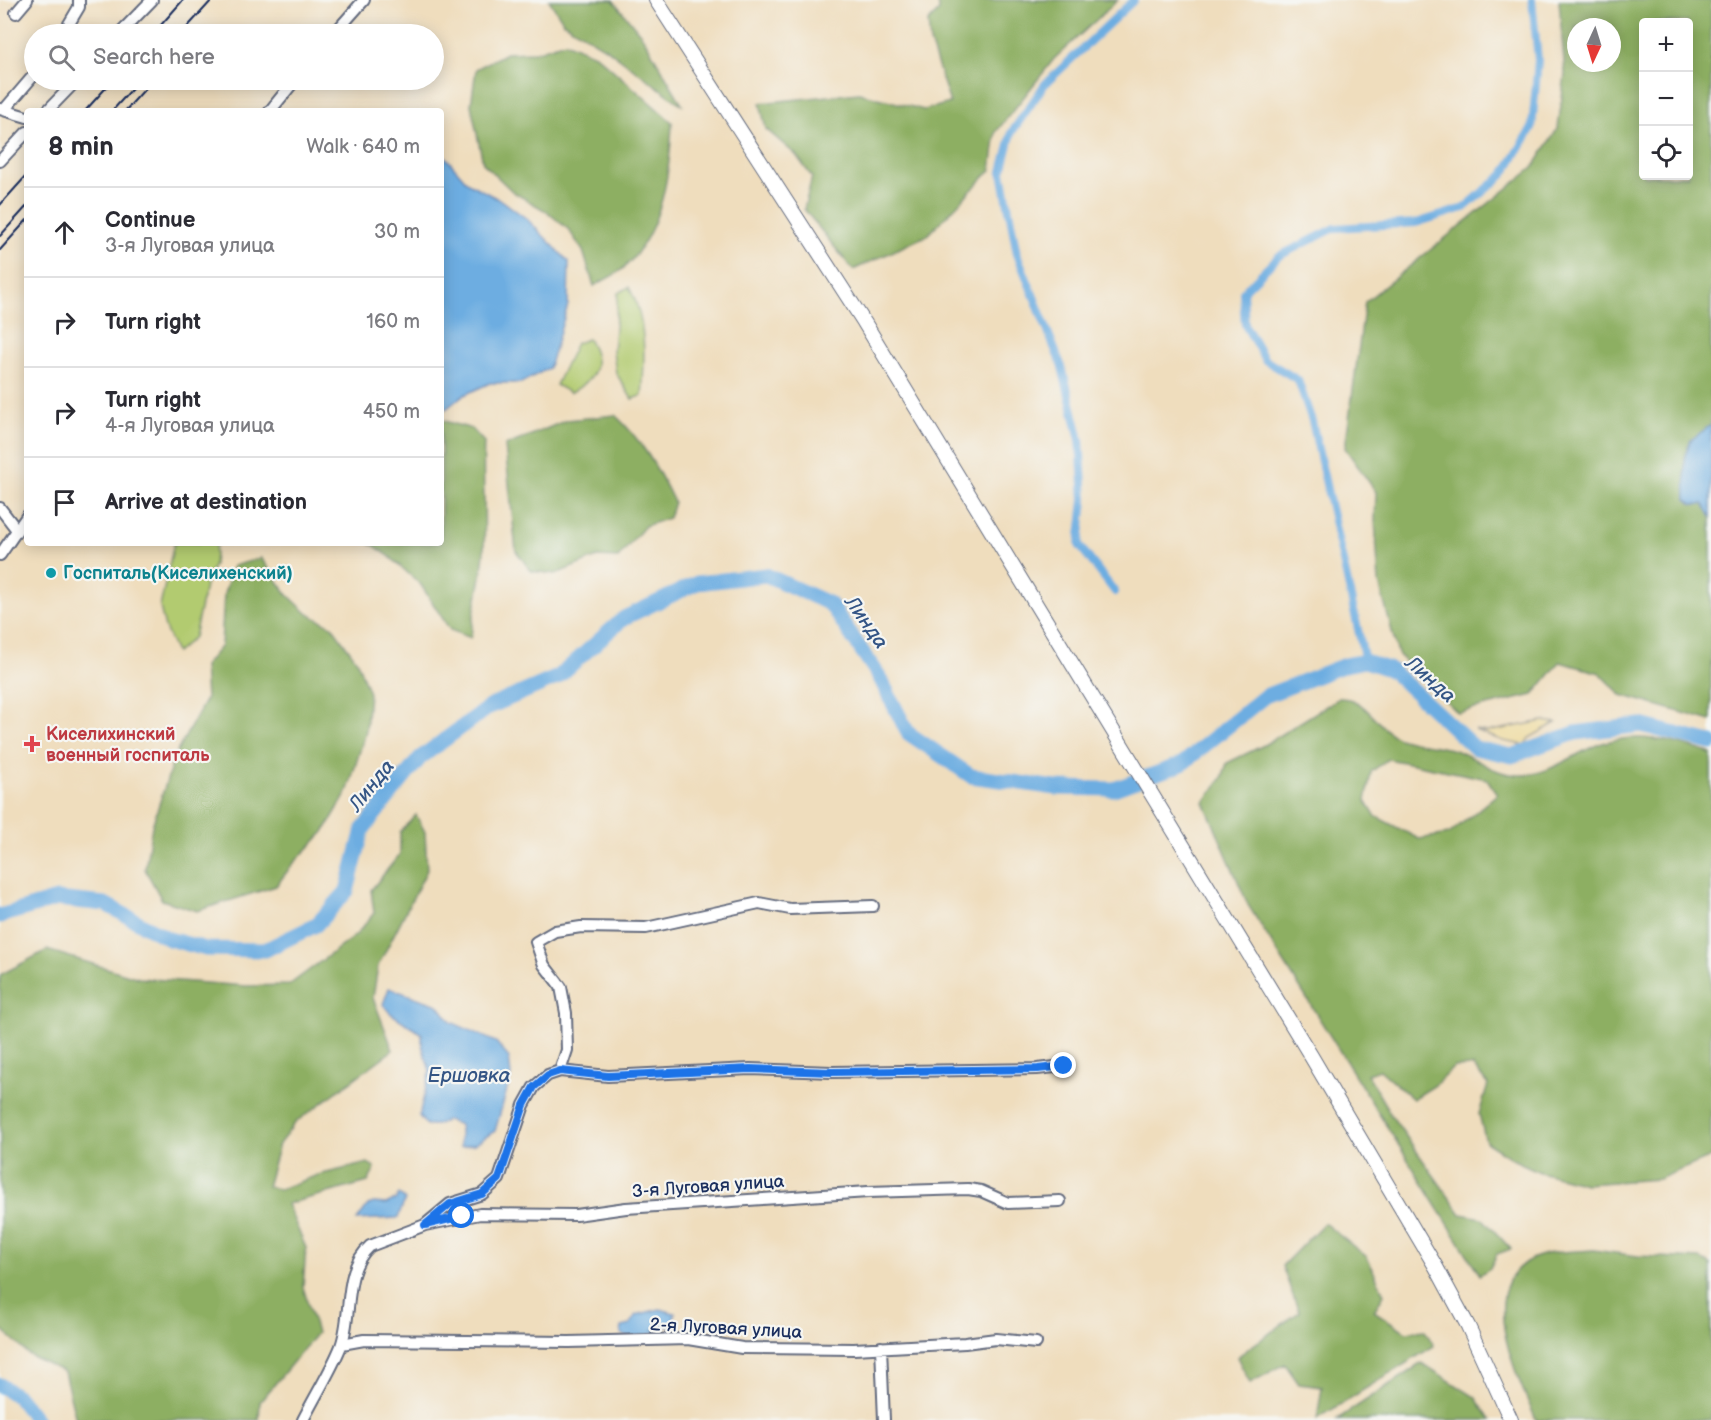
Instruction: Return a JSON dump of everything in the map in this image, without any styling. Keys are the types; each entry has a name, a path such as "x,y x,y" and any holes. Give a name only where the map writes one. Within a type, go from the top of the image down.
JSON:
{"main road":[{"path":"656,0 871,332 1170,824 1436,1267 1468,1326 1511,1420"}],"street":[{"path":"16,13 27,0"},
{"path":"69,24 79,7 79,0"},
{"path":"129,24 152,0"},
{"path":"343,24 364,0"},
{"path":"24,86 2,109 24,116"},
{"path":"50,108 67,90"},
{"path":"272,108 287,90"},
{"path":"0,161 24,135"},
{"path":"0,508 17,530"},
{"path":"0,555 24,520"},
{"path":"560,1071 567,1050 566,1013 561,987 544,965 536,942 555,931 581,927 645,928 759,903 790,909 873,906"},
{"path":"425,1225 450,1204 482,1194 499,1179 524,1105 534,1087 548,1075 560,1071 608,1076 750,1069 832,1072 1038,1069 1064,1066"},
{"name":"3-я Луговая улица","path":"342,1344 354,1273 362,1253 376,1244 425,1225 480,1214 576,1215 626,1208 868,1192 968,1189 1008,1203 1060,1201"},
{"name":"2-я Луговая улица","path":"342,1344 364,1340 569,1342 688,1339 742,1348 881,1347 965,1343 996,1339 1036,1343"},
{"path":"303,1420 342,1344"},
{"path":"881,1347 884,1420"}],"green space":[{"path":"549,0 613,0 643,37 683,106 607,49 564,23"},
{"path":"938,0 1118,0 1054,59 996,132 991,170 928,235 853,270 804,209 812,177 796,155 766,129 760,103 859,93 924,110 950,103 930,42 928,22 939,11"},
{"path":"1559,0 1711,0 1711,425 1691,440 1685,456 1686,499 1693,504 1704,503 1711,517 1711,721 1621,695 1600,673 1560,662 1533,695 1458,713 1398,654 1379,583 1375,520 1376,492 1345,448 1365,302 1533,168 1558,128 1565,74"},
{"path":"565,42 597,56 672,122 666,180 649,235 626,266 594,286 583,251 569,230 546,211 513,192 483,163 471,105 476,69 506,53 535,52"},
{"path":"629,287 639,312 644,354 642,396 632,399 616,373 613,351 618,293"},
{"path":"588,339 596,356 595,370 586,382 570,393 556,385 576,343"},
{"path":"615,415 641,445 662,478 674,502 669,518 645,526 618,558 597,557 556,574 531,571 516,551 505,446 567,420"},
{"path":"444,421 472,429 484,442 485,523 482,572 471,638 450,630 421,585 374,546 444,546"},
{"path":"173,546 216,546 214,564 205,586 194,637 176,653 165,628 160,607"},
{"path":"261,558 288,595 308,614 332,626 357,661 369,693 366,731 347,793 324,832 293,864 276,886 197,911 162,900 145,869 152,826 175,755 206,699 204,666 221,646 224,594 233,566"},
{"path":"1339,698 1348,699 1363,706 1386,730 1398,738 1460,752 1491,768 1509,774 1540,772 1599,744 1627,738 1656,739 1711,754 1711,1157 1659,1179 1585,1184 1540,1172 1514,1160 1486,1142 1479,1114 1488,1085 1473,1066 1454,1067 1434,1086 1413,1099 1380,1070 1367,1074 1391,1115 1461,1214 1482,1218 1511,1249 1497,1254 1490,1268 1480,1275 1248,905 1204,802 1222,778 1227,763 1264,745","holes":["1388,759 1487,779 1497,794 1449,834 1419,839 1375,816 1366,801 1371,772"]},
{"path":"416,815 425,832 427,870 378,966 373,998 393,1050 296,1122 279,1144 267,1187 280,1189 318,1175 368,1163 375,1169 368,1182 287,1204 306,1248 303,1287 317,1333 260,1402 259,1420 76,1420 64,1372 29,1355 0,1327 0,975 47,950 139,978 246,986 289,985 356,935 374,913 371,890 400,854 400,832"},
{"path":"1324,1223 1367,1257 1384,1294 1374,1311 1406,1332 1425,1330 1434,1346 1317,1419 1322,1387 1299,1384 1285,1364 1250,1383 1237,1357 1299,1312 1282,1266"},
{"path":"1593,1250 1638,1256 1700,1259 1711,1264 1711,1420 1536,1420 1520,1383 1506,1338 1503,1316 1504,1295 1511,1277 1533,1258 1558,1252"},
{"path":"1422,1363 1475,1397 1491,1420 1336,1420"}],"sand":[{"path":"1543,721 1556,723 1529,738 1525,745 1503,741 1475,730 1487,732"}],"water":[{"path":"444,155 468,183 504,202 527,219 569,262 568,305 549,368 521,383 490,383 462,396 444,409"},
{"path":"1711,425 1711,517 1704,504 1693,504 1686,499 1685,456 1691,440"},
{"name":"Ершовка","path":"389,988 438,1005 451,1022 496,1042 509,1058 511,1076 495,1131 475,1144 460,1147 460,1125 447,1120 437,1125 426,1125 419,1116 430,1071 422,1045 422,1034 390,1013 383,1004"},
{"path":"399,1194 405,1200 398,1218 357,1220 368,1205 386,1204 396,1199"},
{"path":"660,1309 675,1313 673,1327 665,1326 653,1330 659,1333 628,1338 621,1333 622,1327 630,1325 636,1315"}],"waterway":[{"path":"1115,592 1079,545 1084,500 1080,440 1062,367 1017,254 1002,172 1012,132 1045,84 1134,0"},
{"path":"1365,661 1312,421 1298,380 1265,360 1245,325 1243,292 1279,256 1335,228 1416,223 1464,208 1504,174 1532,128 1538,60 1532,0"},
{"name":"Линда","path":"0,916 57,899 105,904 169,939 206,949 265,950 316,925 347,891 363,829 420,758 489,707 558,677 624,618 697,583 766,575 830,604 879,676 908,733 971,776 1056,788 1114,789 1182,764 1265,696 1345,665 1365,661 1391,670 1475,748 1512,756 1575,733 1641,725 1711,743"},
{"name":"Линда","path":"0,1385 18,1397 36,1420"}],"railway":[{"path":"162,24 183,0"},
{"path":"190,24 212,0"},
{"path":"88,108 104,90"},
{"path":"115,108 131,90"},
{"path":"128,108 144,90"},
{"path":"0,205 24,178"},
{"path":"0,236 24,209"},
{"path":"0,250 24,223"}],"place":[{"name":"Госпиталь(Киселихенский)","path":"51,573"},
{"name":"Киселихинский военный госпиталь","path":"32,744"}],"route":[{"path":"462,1216 425,1225 450,1204 482,1194 499,1179 518,1131 524,1105 534,1087 548,1075 560,1071 608,1076 750,1069 832,1072 1038,1069 1064,1066"}]}
